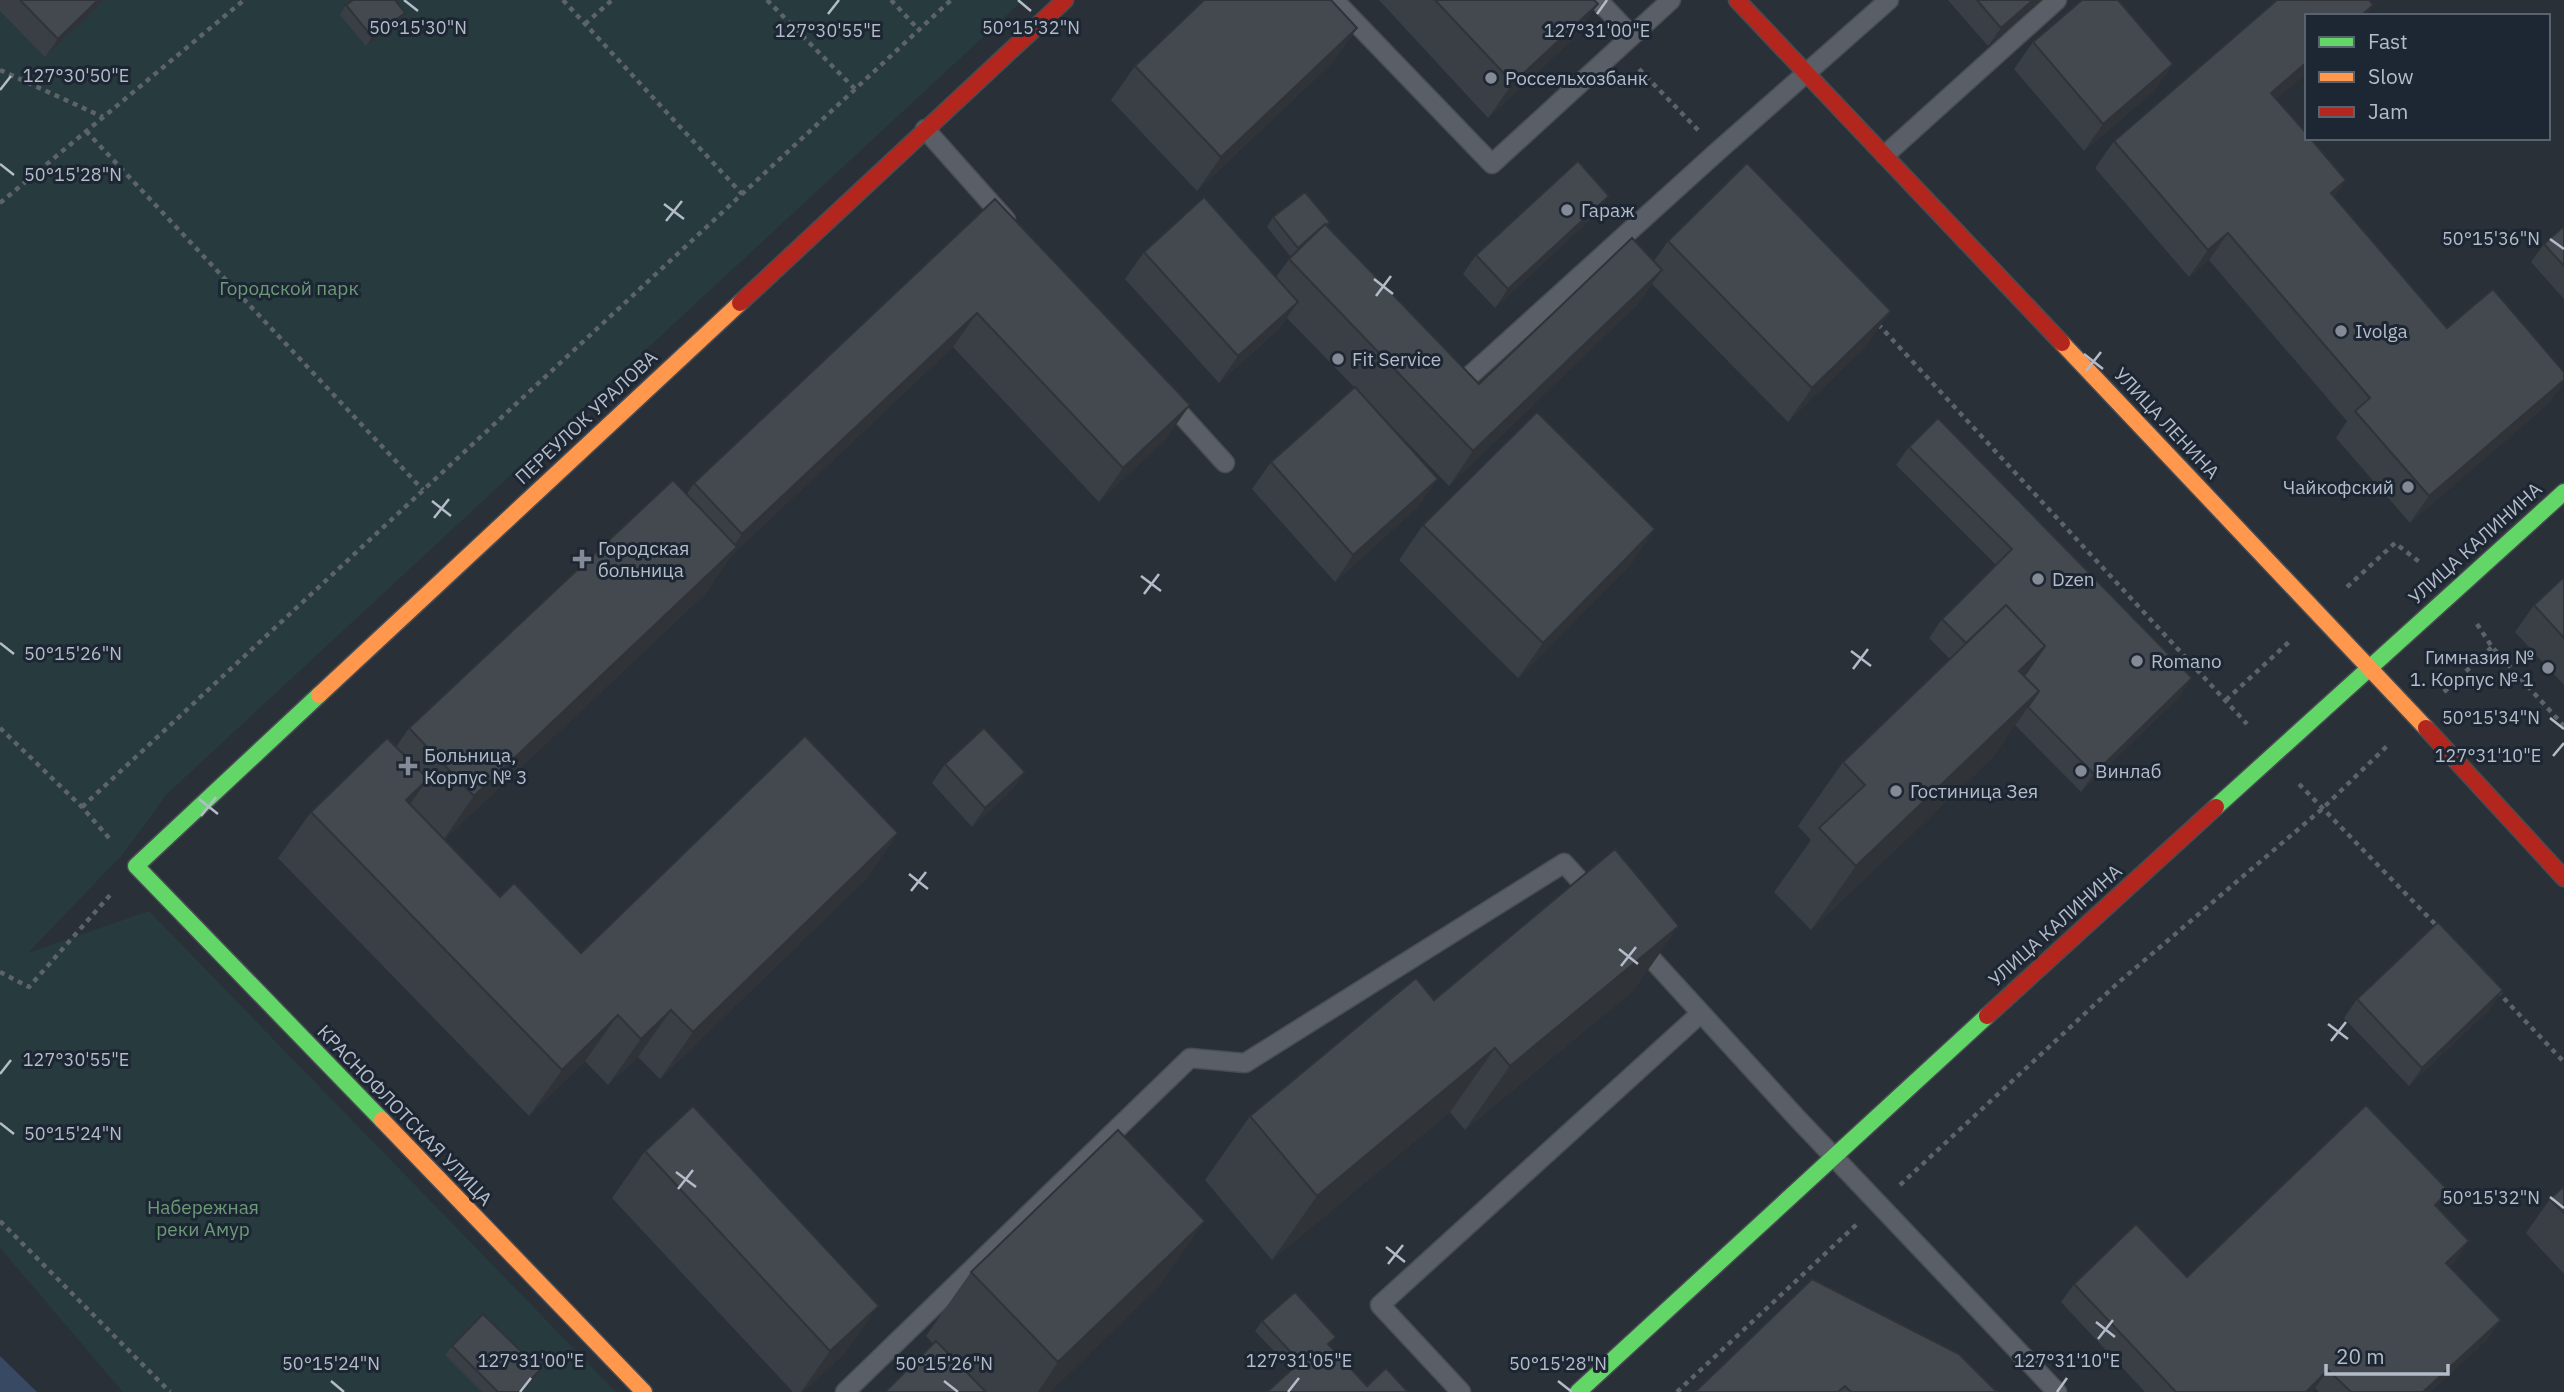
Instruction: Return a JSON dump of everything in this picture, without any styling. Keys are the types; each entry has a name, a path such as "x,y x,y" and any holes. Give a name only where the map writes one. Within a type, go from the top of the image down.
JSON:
{"main road":[{"name":"ПЕРЕУЛОК УРАЛОВА","path":"136,866 1065,0"},
{"name":"УЛИЦА ЛЕНИНА","path":"1737,0 2369,666 2564,878"},
{"name":"УЛИЦА КАЛИНИНА","path":"1578,1392 2369,666 2564,492"},
{"name":"КРАСНОФЛОТСКАЯ УЛИЦА","path":"136,866 644,1392"}],"lane":[{"path":"1334,0 1492,164 1671,0"},
{"path":"1598,0 1624,41"},
{"path":"1452,392 1718,150 1889,0"},
{"path":"1885,155 2057,0"},
{"path":"925,129 1016,230"},
{"path":"1152,382 1225,463"},
{"path":"845,1392 1190,1058 1245,1063 1564,863 1610,913"},
{"path":"1628,933 1878,1205 2057,1392"},
{"path":"1461,1392 1381,1305 1700,1013"}],"path":[{"path":"0,203 244,0"},
{"path":"563,0 742,194"},
{"path":"585,23 612,0"},
{"path":"767,0 855,89"},
{"path":"891,0 919,30"},
{"path":"82,807 951,0"},
{"path":"1624,41 1718,150"},
{"path":"0,70 103,117"},
{"path":"86,131 423,491"},
{"path":"1875,321 2226,700 2322,809 2442,932"},
{"path":"1677,1392 2119,982 2322,809 2492,647 2564,726"},
{"path":"0,728 82,807 115,845"},
{"path":"0,972 29,987 136,866"},
{"path":"2489,982 2564,1062"},
{"path":"0,1221 170,1392"}],"green space":[{"name":"Городской парк","path":"0,0 1023,0 166,795 123,854 28,953 149,911 616,1392 123,1392 0,1248"}],"water":[{"path":"0,1356 37,1392 0,1392"}],"building":[{"path":"20,0 98,0 58,39"},
{"path":"353,0 395,0 405,13 372,37 346,5"},
{"path":"1204,0 1331,0 1357,28 1221,157 1135,66"},
{"path":"1435,0 1594,0 1598,4 1513,83"},
{"path":"1977,0 2033,0 2001,28"},
{"path":"2082,0 2118,0 2173,64 2103,124 2033,42"},
{"path":"2277,0 2369,0 2373,5 2363,14 2305,14 2305,64 2271,93 2305,132 2305,140 2312,140 2346,180 2331,193 2447,328 2493,289 2564,372 2564,380 2429,496 2355,411 2370,398 2228,233 2208,250 2114,141"},
{"path":"1578,161 1609,196 1508,289 1476,255"},
{"path":"1747,163 1891,311 1812,388 1668,241"},
{"path":"1305,192 1330,222 1298,248 1273,217"},
{"path":"1204,197 1298,302 1238,356 1144,252"},
{"path":"995,199 1190,405 1123,468 977,313 742,534 694,483"},
{"path":"1325,224 1479,384 1632,238 1662,270 1473,451 1289,259"},
{"path":"2564,226 2564,266 2544,244"},
{"path":"1355,387 1438,479 1353,555 1271,462"},
{"path":"1537,412 1655,529 1543,643 1423,525"},
{"path":"1938,418 2192,678 2094,774 2028,707 2039,691 2024,676 2045,646 2006,605 1966,643 1942,619 2012,549 1909,447"},
{"path":"673,480 737,547 474,796 409,728"},
{"path":"2564,577 2564,638 2534,605"},
{"name":"Гостиница Зея","path":"2006,605 2045,646 2019,671 2039,691 1856,866 1819,828 1865,785 1843,762"},
{"path":"984,728 1025,772 985,808 945,764"},
{"path":"805,736 898,833 693,1032 671,1010 641,1039 618,1015 562,1070 311,812 387,738 428,779 406,800 500,897 514,883 581,953"},
{"path":"1615,849 1679,926 1510,1066 1495,1048 1317,1196 1250,1116 1416,978 1434,1000"},
{"path":"2438,922 2503,990 2422,1068 2357,999"},
{"path":"2366,1105 2449,1191 2435,1205 2469,1241 2446,1263 2501,1320 2423,1392 2351,1392 2328,1370 2306,1392 2176,1392 2074,1284 2136,1224 2187,1277"},
{"path":"693,1106 879,1306 830,1351 645,1151"},
{"path":"1118,1130 1205,1221 1058,1362 971,1272"},
{"path":"2564,1186 2564,1213 2550,1199"},
{"path":"1812,1279 1959,1354 1997,1392 1851,1392 1845,1386 1838,1392 1695,1392"},
{"path":"1295,1292 1336,1337 1328,1344 1367,1386 1386,1368 1408,1392 1267,1392 1300,1362 1262,1321"},
{"path":"483,1314 540,1370 519,1392 498,1392 452,1346"},
{"path":"936,1341 986,1392 885,1392"}],"traffic: fast":[{"path":"2216,807 2564,492"},
{"path":"319,695 136,866 382,1120"},
{"path":"1578,1392 1987,1016"}],"traffic: slow":[{"path":"319,695 740,303"},
{"path":"2062,343 2426,728"},
{"path":"382,1120 644,1392"}],"traffic: jam":[{"path":"740,303 1065,0"},
{"path":"1737,0 2062,343"},
{"path":"2426,728 2564,878"},
{"path":"1987,1016 2216,807"}],"place":[{"name":"Россельхозбанк","path":"1491,78"},
{"name":"Гараж","path":"1567,210"},
{"name":"Ivolga","path":"2341,331"},
{"name":"Fit Service","path":"1338,359"},
{"name":"Чайкофский","path":"2408,487"},
{"name":"Городская больница","path":"582,559"},
{"name":"Dzen","path":"2038,579"},
{"name":"Romano","path":"2137,661"},
{"name":"Гимназия № 1. Корпус № 1","path":"2548,668"},
{"name":"Больница, Корпус № 3","path":"408,766"},
{"name":"Винлаб","path":"2081,771"},
{"name":"Гостиница Зея","path":"1896,791"}],"park label":[{"name":"Набережная реки Амур","path":"203,1218"}]}
